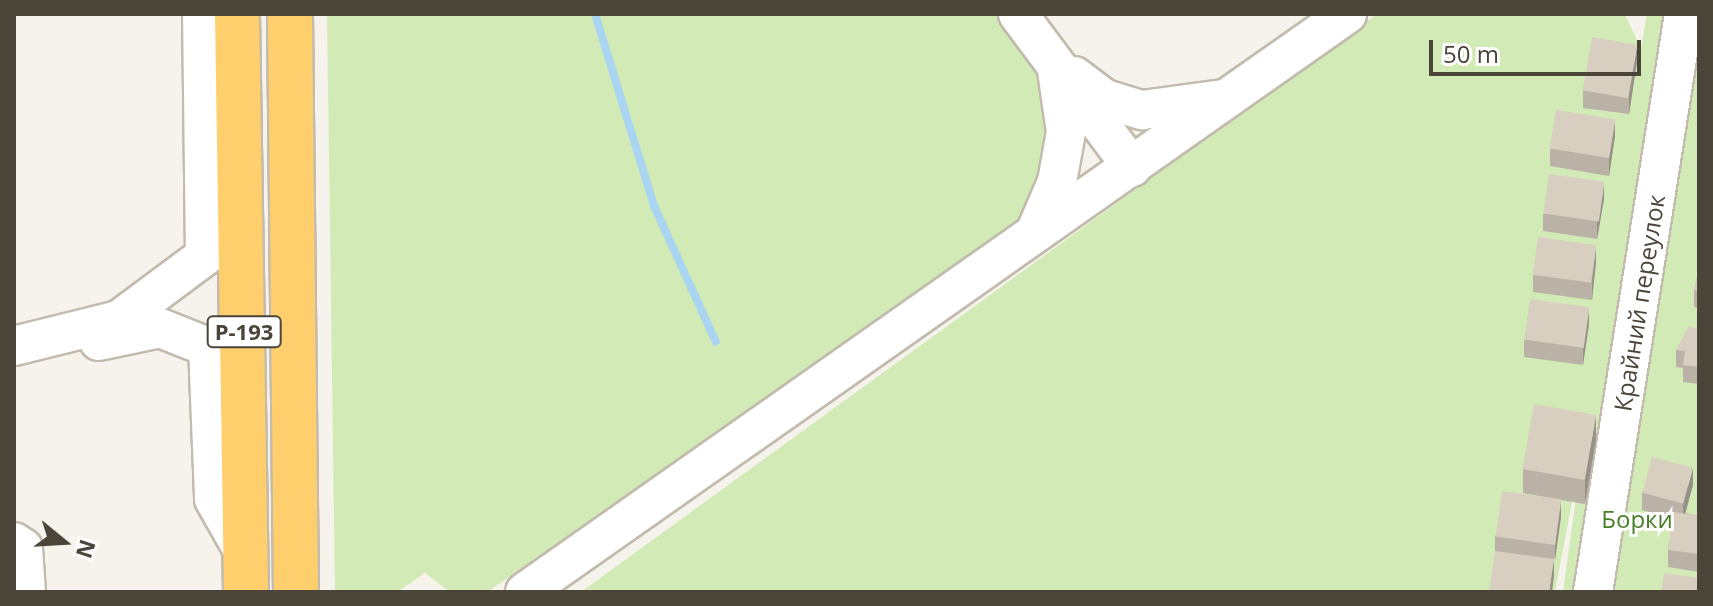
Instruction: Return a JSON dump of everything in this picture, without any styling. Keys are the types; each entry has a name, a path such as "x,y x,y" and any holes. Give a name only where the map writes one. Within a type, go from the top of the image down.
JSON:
{"highway":[{"name":"Р-193","path":"237,14 247,574"},
{"name":"Р-193","path":"290,14 296,592"}],"street":[{"path":"14,346 119,320 205,256 202,14"},
{"path":"1018,14 1132,167"},
{"path":"525,592 1347,14"},
{"name":"Крайний переулок","path":"1593,592 1684,14"},
{"path":"1056,63 1105,99 1142,110 1232,97"},
{"path":"1035,233 1057,182 1066,132 1056,63"},
{"path":"14,360 160,328 208,347 214,499 247,574"},
{"path":"14,542 23,548 26,592"}],"green space":[{"path":"327,14 996,14 1037,74 1055,144 1030,215 487,592 450,592 425,573 397,592 335,592"},
{"name":"Борки","path":"1377,14 1625,14 1641,49 1647,14 1699,14 1699,592 1563,592 1584,439 1555,592 581,592"}],"building":[{"path":"1592,37 1637,45 1628,98 1583,90"},
{"path":"1556,110 1615,119 1609,158 1550,149"},
{"path":"1549,174 1604,182 1599,221 1543,214"},
{"path":"1538,237 1596,245 1591,283 1533,275"},
{"path":"1699,270 1699,291 1694,290"},
{"path":"1530,299 1589,307 1584,348 1524,340"},
{"path":"1688,327 1699,328 1699,367 1683,365 1685,351 1676,350"},
{"path":"1534,404 1596,415 1585,480 1523,469"},
{"path":"1652,457 1693,468 1683,504 1642,493"},
{"path":"1502,491 1561,499 1555,545 1496,537"},
{"path":"1674,512 1699,516 1699,554 1668,550"},
{"path":"1495,551 1554,559 1549,592 1489,592"},
{"path":"1664,573 1699,578 1699,592 1661,592"}],"waterway":[{"path":"595,14 654,206 716,342"}]}
